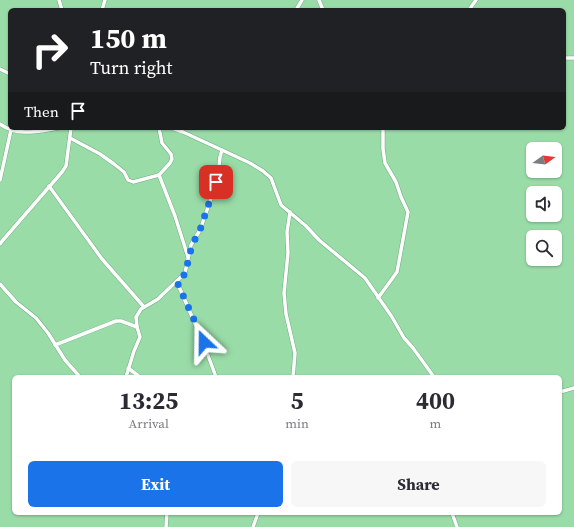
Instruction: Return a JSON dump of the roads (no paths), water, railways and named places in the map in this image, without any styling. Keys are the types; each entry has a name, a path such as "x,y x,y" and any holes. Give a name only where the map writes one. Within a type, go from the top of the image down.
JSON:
{"street":[{"path":"0,180 11,130 20,133 43,130"},
{"path":"0,244 1,239 66,166 71,130"},
{"path":"70,138 100,154 124,172 130,182 133,182 158,175 169,166 172,158 171,154 160,139 159,130"},
{"path":"177,130 250,163 271,178 281,206 290,212 319,240 365,278 404,338 433,375"},
{"path":"378,298 397,272 408,212 395,180 385,163 383,130"},
{"path":"126,375 140,337 136,317 141,309 158,299 185,274 192,245 200,230 215,187 222,150"},
{"path":"158,175 175,216 188,258"},
{"path":"49,186 102,259 144,307"},
{"path":"290,212 287,232 288,253 284,293 286,314 295,353 293,375"},
{"path":"177,282 204,342 215,375"},
{"path":"0,284 16,302 36,318 48,333 65,360 78,375"},
{"path":"55,345 116,321 121,321 137,327"},
{"path":"128,368 137,375"},
{"path":"562,391 574,388"},
{"path":"166,527 167,515"},
{"path":"253,527 257,515"},
{"path":"453,515 457,527"}]}
